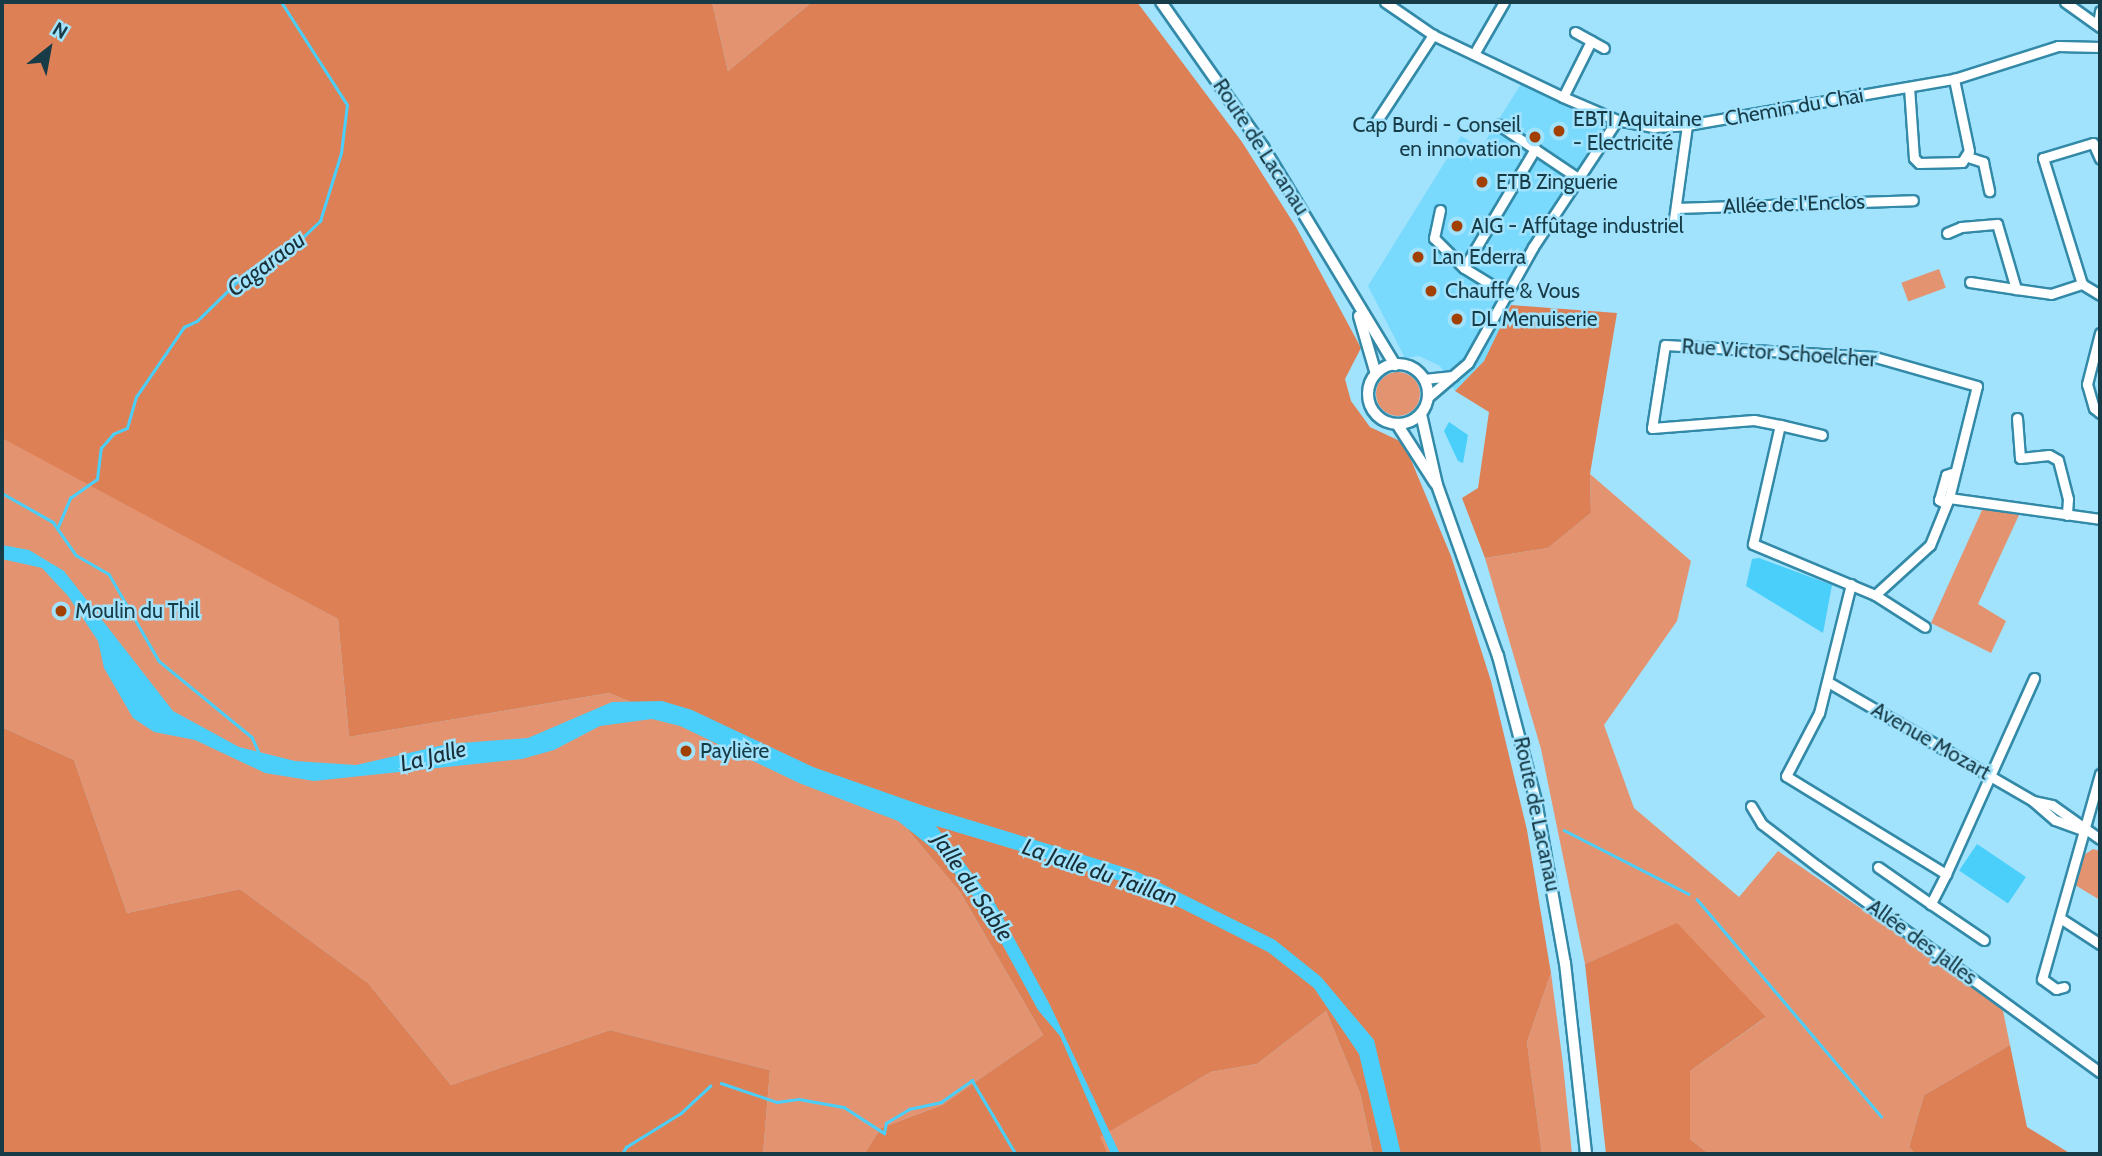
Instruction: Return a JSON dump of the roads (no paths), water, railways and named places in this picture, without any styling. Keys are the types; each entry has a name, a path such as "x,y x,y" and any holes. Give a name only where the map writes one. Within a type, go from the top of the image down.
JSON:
{"main road":[{"name":"Route de Lacanau","path":"1161,2 1263,147 1353,297"},
{"path":"1353,297 1395,365"},
{"path":"1353,297 1376,374 1368,392 1370,406 1377,416 1397,425 1437,485"},
{"path":"1376,374 1395,365 1409,366 1424,379 1428,397 1421,414 1437,485"},
{"path":"1397,425 1421,414"},
{"name":"Route de Lacanau","path":"1437,485 1499,656 1538,812 1565,963 1586,1154"}],"street":[{"name":"Chemin du Chai","path":"1385,2 1433,35 1618,120 1688,125 1954,79 2058,46 2100,47"},
{"path":"1474,54 1504,2"},
{"path":"2065,2 2099,26"},
{"path":"2099,26 2100,11"},
{"path":"1575,32 1604,48"},
{"path":"1374,125 1433,35"},
{"path":"1563,97 1591,41"},
{"path":"1954,79 1968,157"},
{"path":"1909,87 1916,161 1962,162 1968,157"},
{"path":"1428,397 1468,363 1508,295 1532,247 1618,120"},
{"path":"1499,125 1578,178"},
{"path":"1674,219 1688,125"},
{"path":"2100,159 2093,143 2043,158 2082,284 2100,295"},
{"path":"1464,268 1535,149"},
{"path":"1968,157 1983,162 1989,191"},
{"name":"Allée de l'Enclos","path":"1676,208 1913,200"},
{"path":"1440,210 1434,238 1464,268 1508,295"},
{"path":"1947,233 1961,227 1997,224 2016,289"},
{"path":"1970,282 2051,294 2082,284"},
{"path":"2100,334 2087,383 2094,408 2100,413"},
{"name":"Rue Victor Schoelcher","path":"1822,435 1754,420 1652,428 1665,345 1875,357 1977,386 1947,500"},
{"path":"1424,379 1453,376"},
{"path":"2017,418 2020,458 2049,456 2058,460 2068,499 2067,515"},
{"path":"1780,425 1753,544 1875,595 1925,626"},
{"path":"1875,595 1930,545 1947,500 2100,519"},
{"path":"1851,584 1819,713 1786,776 1945,874"},
{"path":"1931,904 2034,678"},
{"name":"Avenue Mozart","path":"1828,682 2034,800 2052,804 2083,830 2100,839"},
{"path":"2064,987 2056,989 2042,979 2100,774"},
{"name":"Allée des Jalles","path":"1751,806 1762,824 1817,866 2100,1072"},
{"path":"1878,867 1984,940"},
{"path":"2060,918 2100,944"}],"water":[{"path":"1449,422 1468,435 1463,463 1458,461 1444,431"},
{"path":"2,545 29,550 64,571 173,711 239,747 295,761 356,765 448,744 528,738 612,702 662,701 692,710 813,767 924,806 1136,871 1275,940 1321,977 1374,1040 1401,1154 1383,1154 1359,1054 1314,988 1268,952 1137,886 936,826 996,905 1050,1005 1120,1154 1111,1154 1060,1036 1038,1010 982,907 938,853 898,821 799,783 680,726 652,719 600,726 554,750 522,759 314,781 265,773 195,740 154,732 133,718 104,668 98,641 68,596 42,568 2,559"},
{"path":"1759,558 1832,585 1823,633 1746,586 1752,559"},
{"path":"1977,844 2026,877 2008,904 1959,871"}],"waterway":[{"name":"Cagaraou","path":"57,529 70,498 97,479 101,448 113,434 127,428 136,397 184,327 197,321 248,271 284,255 320,221 341,153 347,105 281,2"},
{"path":"2,493 53,522 76,555 109,574 159,661 252,737 260,755"},
{"name":"La Jalle","path":"115,645 125,660"},
{"path":"1564,830 1689,894"},
{"path":"1697,899 1881,1116"},
{"path":"721,1083 777,1102 799,1099 844,1107 884,1133 886,1123 909,1109 941,1102 972,1080 1016,1154"},
{"path":"622,1154 626,1147 681,1113 710,1086"}],"place":[{"name":"EBTI Aquitaine - Electricité","path":"1559,131"},
{"name":"Cap Burdi - Conseil en innovation","path":"1535,137"},
{"name":"ETB Zinguerie","path":"1482,182"},
{"name":"AIG - Affûtage industriel","path":"1457,226"},
{"name":"Lan Ederra","path":"1418,257"},
{"name":"Chauffe & Vous","path":"1431,291"},
{"name":"DL Menuiserie","path":"1457,319"},
{"name":"Moulin du Thil","path":"61,611"},
{"name":"Paylière","path":"686,751"}],"water label":[{"name":"La Jalle du Taillan","path":"1100,872"},
{"name":"Jalle du Sable","path":"973,887"}]}
